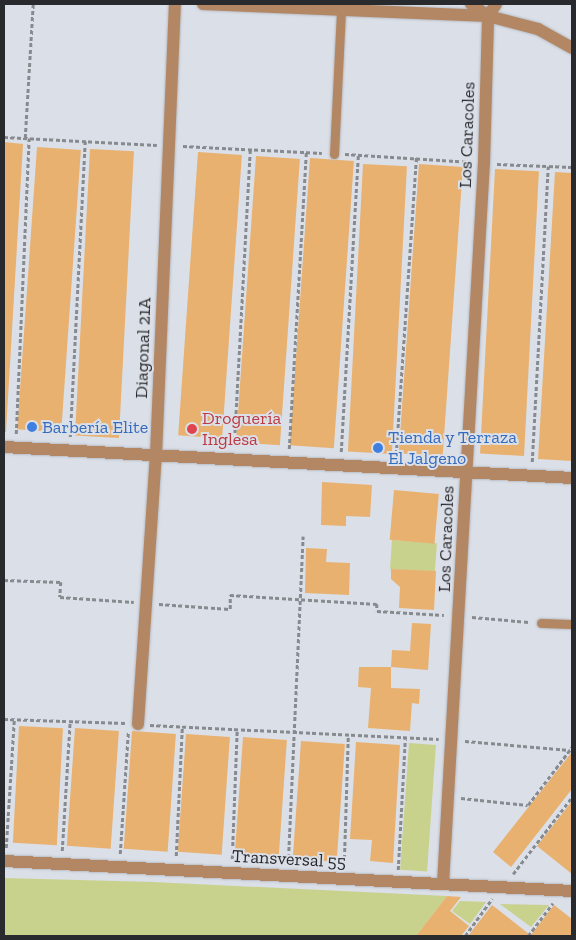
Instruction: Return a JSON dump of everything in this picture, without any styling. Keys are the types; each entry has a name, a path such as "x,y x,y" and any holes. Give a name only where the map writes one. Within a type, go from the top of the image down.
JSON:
{"street":[{"name":"Diagonal 21A","path":"134,724 156,456 168,145 176,4"},
{"path":"203,4 300,6 341,10 488,16 538,29 572,48"},
{"path":"471,4 488,16"},
{"path":"488,16 496,4"},
{"name":"Los Caracoles","path":"444,884 484,163 488,16"},
{"path":"10,447 572,478"},
{"name":"Transversal 55","path":"4,862 398,881 444,884 502,893 572,891"}],"lane":[{"path":"334,154 341,10"},
{"path":"541,622 572,624"}],"path":[{"path":"10,447 33,4"},
{"path":"4,137 572,167"},
{"path":"69,451 85,141"},
{"path":"233,460 250,149"},
{"path":"288,463 306,152"},
{"path":"341,466 358,155"},
{"path":"395,468 416,158"},
{"path":"531,476 548,166"},
{"path":"287,876 303,536"},
{"path":"4,580 61,582 60,597 230,609 230,595 301,598 377,604 377,611 541,622"},
{"path":"4,862 14,720"},
{"path":"61,865 70,721"},
{"path":"119,868 134,724"},
{"path":"175,870 182,727"},
{"path":"231,873 237,730"},
{"path":"294,733 348,737 453,740 570,750"},
{"path":"344,879 348,737"},
{"path":"398,881 406,739"},
{"path":"449,797 528,805 572,747"},
{"path":"465,936 493,899 502,893 572,797"},
{"path":"528,936 554,903 545,902"}],"green space":[{"path":"392,540 437,543 435,572 390,569"},
{"path":"409,743 436,745 427,872 400,870"},
{"path":"4,878 153,882 447,896 416,936 4,936"},
{"path":"460,901 486,902 470,924 452,911"},
{"path":"500,904 549,905 531,927"}],"building":[{"path":"4,142 23,144 6,432 4,432"},
{"path":"37,147 81,150 61,432 17,429"},
{"path":"90,149 134,151 119,438 75,436"},
{"path":"198,152 242,155 222,438 178,435"},
{"path":"256,156 300,159 280,445 236,442"},
{"path":"310,158 354,161 334,448 290,445"},
{"path":"363,164 407,166 392,454 348,452"},
{"path":"419,164 463,167 443,456 399,453"},
{"path":"495,169 539,171 524,456 480,454"},
{"path":"555,172 572,173 572,461 538,459"},
{"path":"322,482 372,485 370,517 346,516 346,526 321,525"},
{"path":"394,490 439,494 434,544 390,540"},
{"path":"306,548 327,549 326,562 350,563 349,595 305,593"},
{"path":"391,569 436,571 434,610 399,608 400,587 391,579"},
{"path":"412,623 431,624 428,670 391,667 392,650 410,651"},
{"path":"359,667 391,667 391,688 420,689 419,704 412,703 410,731 368,728 371,688 358,687"},
{"path":"19,726 63,728 57,845 13,843"},
{"path":"75,728 119,731 111,849 67,846"},
{"path":"132,731 176,734 168,852 124,849"},
{"path":"186,734 230,737 222,855 178,852"},
{"path":"243,737 287,740 279,857 235,854"},
{"path":"301,741 345,744 337,862 293,859"},
{"path":"356,742 400,745 393,863 370,861 372,840 350,839"},
{"path":"572,752 572,789 511,867 493,852"},
{"path":"572,801 572,874 537,846"},
{"path":"447,896 461,897 450,911 469,926 461,936 416,936"},
{"path":"492,905 529,934 527,936 468,936"},
{"path":"554,905 572,919 572,936 530,936"}],"place":[{"name":"Barbería Elite","path":"32,427"},
{"name":"Droguería Inglesa","path":"192,429"},
{"name":"Tienda y Terraza El Jalgeno","path":"378,448"}]}
